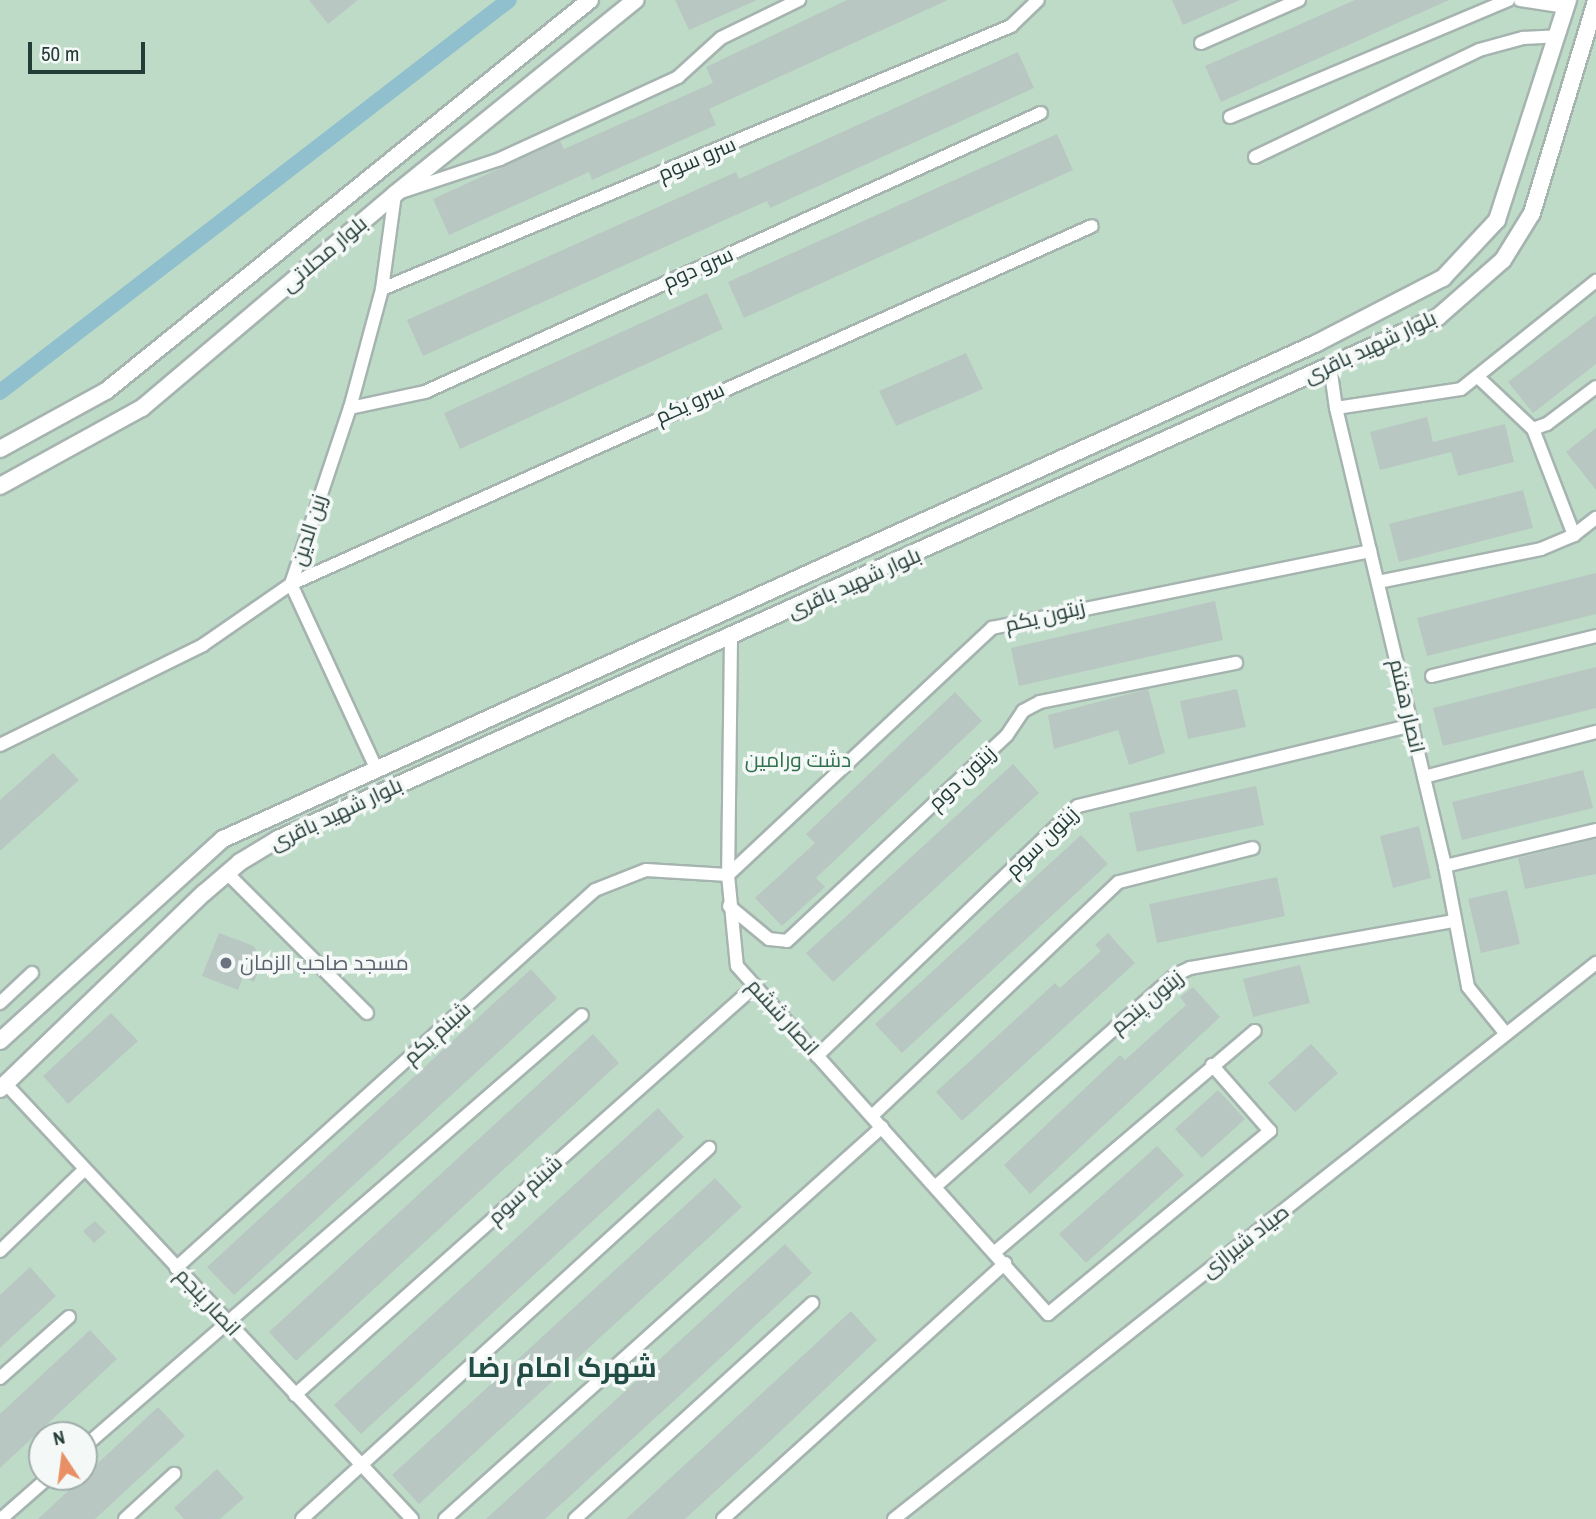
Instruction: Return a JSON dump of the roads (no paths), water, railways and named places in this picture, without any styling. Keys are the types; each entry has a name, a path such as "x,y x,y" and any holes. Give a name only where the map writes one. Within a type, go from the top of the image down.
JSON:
{"street":[{"name":"بلوار محلاتی","path":"0,449 106,391 590,0"},
{"name":"بلوار محلاتی","path":"0,486 142,408 395,194 635,0"},
{"path":"375,173 395,194 499,159 678,77 720,37 799,0"},
{"name":"سرو سوم","path":"382,289 1011,26 1038,0"},
{"path":"1201,43 1299,0"},
{"path":"1230,117 1508,0"},
{"path":"1520,0 1567,4 1595,11"},
{"name":"بلوار شهید باقری","path":"0,1041 223,839 1317,343 1443,278 1497,219 1567,4"},
{"name":"بلوار شهید باقری","path":"3,1086 227,873 278,839 731,638 1438,317 1503,260 1532,213 1595,11"},
{"path":"1255,157 1479,50 1523,38 1557,36"},
{"name":"سرو دوم","path":"350,408 425,392 1041,113"},
{"name":"زین الدین","path":"6,742 203,645 291,584 350,408 382,289 395,194"},
{"name":"سرو یکم","path":"291,584 1092,226"},
{"path":"1336,408 1461,389 1479,378 1596,281"},
{"name":"انصار هفتم","path":"1330,366 1336,408 1446,866 1468,987 1506,1034"},
{"path":"1479,378 1533,429 1574,535"},
{"path":"1533,429 1547,424 1596,387"},
{"path":"1378,582 1541,549 1574,535 1596,517"},
{"name":"زیتون یکم","path":"728,875 992,628 1370,551"},
{"path":"291,584 376,768"},
{"path":"721,611 731,638"},
{"path":"1432,676 1596,636"},
{"name":"انصار ششم","path":"731,638 728,875 737,966 1048,1314 1270,1132 1212,1065"},
{"name":"زیتون دوم","path":"729,906 769,939 787,942 1007,735 1023,710 1040,702 1236,663"},
{"name":"زیتون سوم","path":"817,1056 1078,806 1412,725"},
{"path":"1424,777 1596,732"},
{"path":"0,756 6,742"},
{"path":"1446,866 1596,830"},
{"path":"872,1116 1119,882 1253,848"},
{"name":"شبنم یکم","path":"176,1268 595,890 646,870 728,875"},
{"path":"227,873 367,1013"},
{"name":"زیتون پنجم","path":"936,1186 1175,975 1190,968 1454,921"},
{"name":"صیاد شیرازی","path":"894,1519 1596,963"},
{"path":"0,1003 32,973"},
{"name":"شبنم سوم","path":"295,1395 755,986"},
{"path":"98,1435 582,1015"},
{"path":"995,1252 1255,1031"},
{"name":"انصار پنجم","path":"3,1086 85,1169 412,1519"},
{"path":"445,1519 882,1127"},
{"path":"302,1519 709,1148"},
{"path":"0,1251 85,1169"},
{"path":"723,1519 1005,1263"},
{"path":"575,1519 812,1303"},
{"path":"0,1378 69,1317"},
{"path":"125,1519 173,1474"},
{"path":"1,1519 33,1491"}],"waterway":[{"path":"0,392 509,0"}],"place":[{"name":"مسجد صاحب الزمان","path":"226,963"}],"district":[{"name":"شهرک امام رضا","path":"562,1367"}],"park label":[{"name":"دشت ورامین","path":"798,760"}]}
